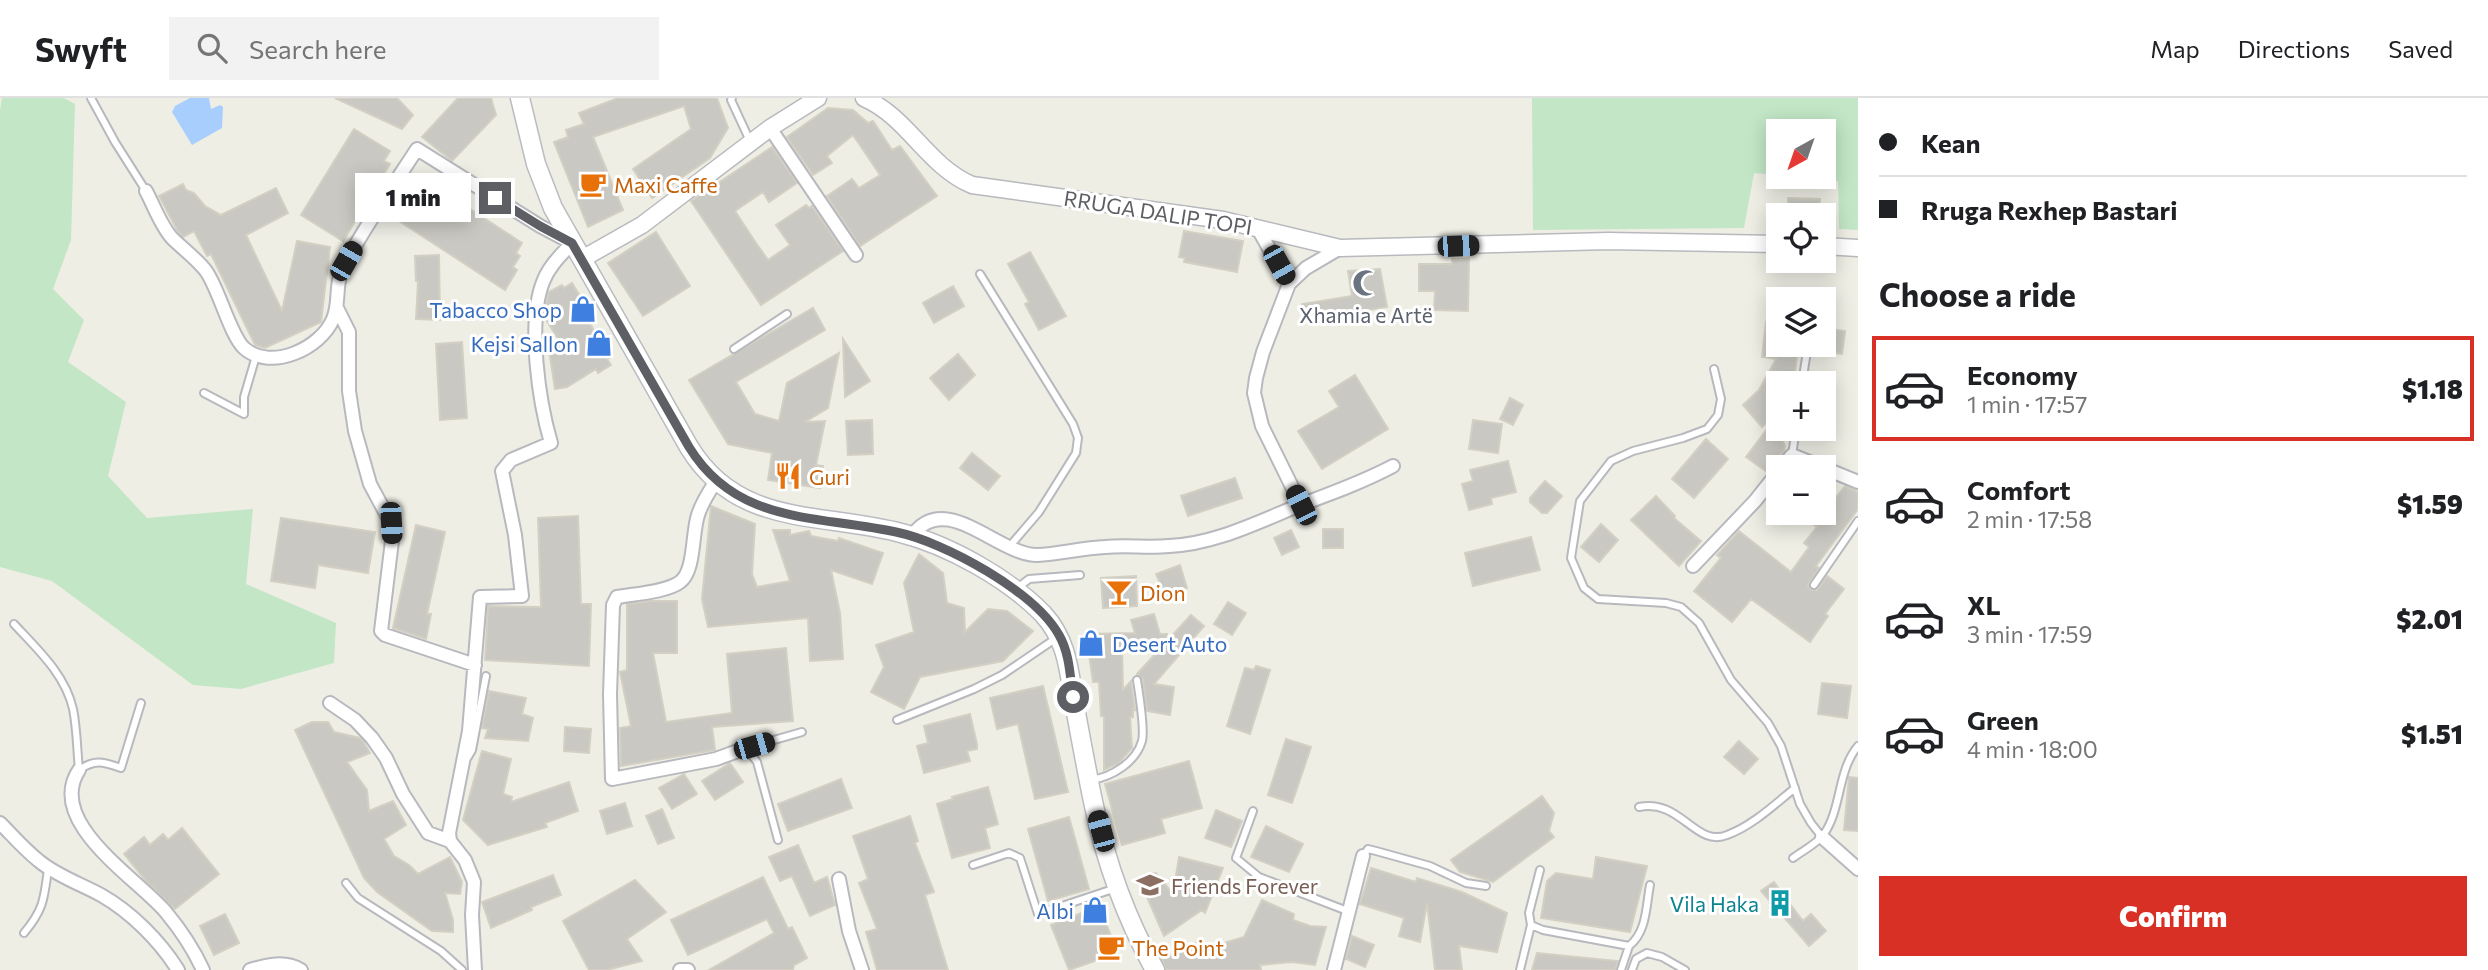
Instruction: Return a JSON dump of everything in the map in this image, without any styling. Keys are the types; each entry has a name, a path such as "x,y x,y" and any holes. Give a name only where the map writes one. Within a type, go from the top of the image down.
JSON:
{"main road":[{"path":"520,98 543,187 572,243 689,447 707,473 730,492 763,508 912,536 970,562 1015,590 1040,611 1060,636 1069,666 1101,831 1118,887 1139,941 1155,970"}],"street":[{"path":"582,260 642,225 770,128 818,98"},
{"name":"RRUGA DALIP TOPI","path":"864,98 876,103 898,120 943,168 972,185 1257,227 1340,248 1672,240 1766,244"},
{"path":"770,128 856,255"},
{"path":"146,191 170,236 207,272 242,346 256,356 276,359 286,357 321,337 333,321 337,308 339,275 417,149 572,243 552,265 544,280 537,309 538,391 551,443 511,460 502,471 515,535 522,596 480,597 464,764 449,833 450,841 465,860 474,882 472,915 475,970"},
{"path":"1257,227 1289,284"},
{"path":"1836,247 1858,248"},
{"path":"1301,505 1262,426 1254,393 1263,352 1289,284 1306,268 1340,248"},
{"path":"337,308 349,332 349,391 355,430 370,484 391,523 381,631 385,635 475,665"},
{"path":"912,536 919,527 941,519 974,528 1009,547 1035,555 1104,547 1170,546 1236,531 1365,481 1393,467"},
{"path":"1836,473 1858,482"},
{"path":"716,481 703,501 697,518 687,577 670,588 617,597 613,605 610,694 612,779 716,759 746,748"},
{"path":"1693,566 1766,487"},
{"path":"330,703 355,720 372,738 428,833 450,841"},
{"path":"79,771 73,779 70,793 71,808 79,825 107,856 165,911 183,933 203,970"},
{"path":"0,823 39,861 104,897 129,916 152,936 178,970"},
{"path":"1822,837 1858,869"},
{"path":"1334,970 1363,856"},
{"path":"839,879 849,931 862,970"},
{"path":"250,970 283,964 301,970"},
{"path":"680,970 688,970"}],"lane":[{"path":"91,98 146,191"},
{"path":"732,98 751,142"},
{"path":"980,274 1073,424 1078,438 1076,453 1049,497 1009,547"},
{"path":"734,349 787,314"},
{"path":"204,393 244,414 244,397 256,356"},
{"path":"1714,369 1721,398 1718,415 1707,429 1633,451 1611,461 1580,501 1571,558 1584,588 1598,599 1666,603 1681,607 1699,623 1731,680 1768,723 1781,746 1794,788 1811,823 1822,837"},
{"path":"1792,455 1794,441"},
{"path":"1814,585 1858,521"},
{"path":"1015,590 1029,579 1080,575"},
{"path":"14,624 57,673 68,692 74,710 79,771"},
{"path":"897,720 1002,675 1060,636"},
{"path":"464,764 472,750 486,676"},
{"path":"1089,780 1104,778 1123,767 1135,755 1143,740 1137,680"},
{"path":"79,771 88,764 99,761 121,768 141,703"},
{"path":"778,840 757,762 746,748 802,732"},
{"path":"1793,858 1822,837 1836,804 1846,765 1858,746"},
{"path":"1639,807 1653,804 1660,806 1707,836 1725,837 1746,826 1794,788"},
{"path":"1253,811 1236,858 1259,877 1350,912"},
{"path":"1363,856 1368,849 1376,850 1430,866 1466,883 1486,886"},
{"path":"973,865 1009,853 1020,858 1038,914 1118,887"},
{"path":"24,933 38,916 48,867"},
{"path":"1520,970 1531,925 1529,913 1540,870"},
{"path":"346,883 358,898 433,945 462,970"},
{"path":"1621,970 1629,946 1638,938 1642,929 1650,885"},
{"path":"1531,925 1543,930 1629,946"},
{"path":"1632,970 1636,959 1647,953 1662,957 1685,970"}],"green space":[{"path":"2,98 64,98 75,104 71,240 53,289 84,320 68,362 126,402 108,476 147,518 253,509 246,584 336,623 334,663 241,689 193,685 52,581 0,567"},
{"path":"1532,98 1858,98 1858,230 1839,229 1836,119 1766,119 1766,174 1754,173 1744,228 1533,230"}],"water":[{"path":"190,98 209,98 211,109 220,105 223,107 222,128 192,145 172,112 175,106"}],"building":[{"path":"335,98 397,98 413,115 402,129"},
{"path":"458,98 491,98 496,115 452,161 422,137"},
{"path":"618,98 717,98 728,128 710,158 652,198 633,169 691,129 684,106 593,137 623,210 588,227 554,142 568,137 566,130 584,124 579,113"},
{"path":"828,108 853,110 868,123 873,121 892,150 900,146 937,196 860,246 827,196 852,179 859,188 880,175 853,135 827,156 832,163 813,175 787,137"},
{"path":"354,129 390,151 384,161 390,164 343,241 301,215"},
{"path":"772,147 797,183 769,202 763,192 735,211 754,240 768,260 790,245 776,225 806,205 809,208 812,206 843,251 761,305 691,201"},
{"path":"426,180 522,243 516,253 520,256 513,267 517,270 505,290 399,221"},
{"path":"183,184 186,190 194,193 205,206 221,215 276,188 288,213 246,235 282,311 297,241 330,247 321,322 265,348 255,345 211,254 207,256 194,231 183,237 178,232 159,196"},
{"path":"1788,198 1820,199 1820,203 1788,203"},
{"path":"1184,231 1243,241 1237,272 1184,262 1185,258 1179,257"},
{"path":"656,232 690,286 643,316 608,263"},
{"path":"1030,252 1066,316 1039,330 1025,304 1029,302 1008,264"},
{"path":"439,255 440,320 416,319 418,281 415,256"},
{"path":"1452,259 1469,259 1468,311 1434,310 1435,291 1419,291 1419,264 1452,264"},
{"name":"Xhamia e Artë","path":"1380,269 1387,307 1357,312 1302,309 1302,304 1352,296 1348,271"},
{"path":"572,283 590,312 585,315 610,358 607,359 611,365 598,373 596,369 567,387 555,389 549,350 560,342 545,318 548,316 545,312 549,292"},
{"path":"953,286 964,306 934,323 923,303"},
{"path":"813,308 825,330 736,382 755,414 779,421 787,383 839,353 828,408 805,422 825,421 816,465 823,466 820,488 768,480 772,453 728,444 689,380"},
{"path":"1766,322 1766,357 1797,357 1795,371 1769,371 1776,359 1762,357"},
{"path":"1836,330 1845,331 1842,354 1836,353"},
{"path":"843,339 870,381 845,397"},
{"path":"462,342 467,418 440,420 436,344"},
{"path":"958,354 975,375 949,400 930,378"},
{"path":"1355,375 1388,429 1322,469 1298,431 1339,407 1329,391"},
{"path":"1766,377 1766,423 1762,427 1743,405 1759,390"},
{"path":"1510,398 1523,405 1513,425 1500,419"},
{"path":"872,420 873,454 848,455 846,421"},
{"path":"1473,420 1502,424 1498,453 1469,449"},
{"path":"1766,430 1766,441 1783,441 1785,446 1781,455 1766,455 1766,471 1746,457"},
{"path":"1706,439 1728,459 1694,498 1672,479"},
{"path":"972,453 1000,476 988,490 960,468"},
{"path":"1508,461 1516,492 1491,498 1492,504 1469,510 1462,484 1473,481 1470,470"},
{"path":"1235,478 1242,498 1188,516 1181,496"},
{"path":"1545,481 1562,496 1547,513 1542,513 1530,502 1530,498"},
{"path":"1845,486 1858,492 1858,509 1816,566 1819,568 1808,585 1811,590 1817,590 1827,576 1844,589 1825,614 1828,616 1810,642 1751,599 1732,622 1694,591 1721,558 1717,555 1739,531 1791,572 1809,547 1804,543 1817,527 1814,525 1836,525 1836,497"},
{"path":"1656,496 1674,518 1701,541 1679,566 1631,520"},
{"path":"711,506 755,524 752,574 757,587 790,581 773,530 790,530 790,535 809,531 811,536 838,541 839,538 883,553 872,584 831,570 840,613 843,659 810,661 808,618 708,627 702,599"},
{"path":"578,516 581,604 591,604 589,666 485,660 488,606 541,607 538,518"},
{"path":"281,518 375,532 368,573 318,565 315,588 271,581"},
{"path":"1601,524 1618,540 1599,562 1581,547"},
{"path":"416,525 445,532 427,614 431,614 426,639 393,628"},
{"path":"1323,529 1343,529 1343,548 1323,548"},
{"path":"1291,530 1299,547 1282,555 1274,538"},
{"path":"1531,537 1540,570 1473,586 1465,553"},
{"path":"919,554 943,573 947,603 964,608 965,632 988,609 1007,611 1033,631 1003,661 920,677 904,709 871,692 884,667 876,645 914,632 904,583"},
{"path":"1180,565 1187,588 1166,597 1156,574"},
{"name":"Dion","path":"1136,576 1137,606 1103,608 1101,578"},
{"path":"677,601 677,653 653,653 666,722 732,713 727,654 786,648 793,721 712,727 715,750 621,766 620,728 631,726 620,672 627,670 627,604"},
{"path":"1228,602 1246,613 1232,635 1214,624"},
{"path":"1154,614 1160,634 1167,634 1168,637 1122,649 1123,690 1131,681 1135,710 1133,709 1133,717 1130,717 1132,748 1119,763 1104,770 1104,716 1101,716 1099,682 1093,682 1086,634 1135,633 1131,620"},
{"path":"1191,615 1204,626 1154,684 1174,687 1170,715 1147,711 1143,679 1137,674"},
{"path":"1256,666 1270,670 1250,734 1227,726 1245,668 1254,670"},
{"path":"1822,683 1851,686 1847,718 1818,714"},
{"path":"1043,686 1068,792 1035,799 1018,724 997,729 990,698"},
{"path":"489,691 526,698 522,714 533,718 528,741 485,738 488,729 482,728"},
{"path":"970,714 977,749 967,751 970,761 924,773 917,746 928,743 924,726"},
{"path":"312,722 328,722 334,732 363,741 370,753 347,762 367,790 369,811 393,801 406,825 384,839 394,856 418,874 450,857 462,882 460,894 445,893 453,920 453,932 432,931 377,892 364,878 295,730"},
{"path":"565,727 591,729 589,753 564,751"},
{"path":"1286,739 1311,747 1292,803 1268,795"},
{"path":"1739,741 1758,759 1744,774 1724,757"},
{"path":"482,751 511,759 503,794 512,797 511,802 569,782 578,811 545,823 547,827 488,845 463,820"},
{"path":"1189,761 1202,808 1161,819 1165,833 1122,845 1105,784"},
{"path":"730,763 743,782 715,800 702,781"},
{"path":"684,774 697,794 672,809 659,788"},
{"path":"1849,777 1858,778 1858,831 1844,830"},
{"path":"841,779 852,808 788,831 778,804"},
{"path":"988,787 998,824 985,828 990,848 952,858 937,804"},
{"path":"1542,796 1554,813 1549,831 1554,837 1493,882 1460,872 1451,860"},
{"path":"625,803 632,826 607,834 600,811"},
{"path":"662,809 674,838 658,844 646,816"},
{"path":"1216,810 1242,821 1231,847 1205,838"},
{"path":"910,816 918,841 915,843 934,892 925,895 948,970 877,970 866,932 877,929 859,883 868,879 853,836"},
{"path":"1069,817 1089,889 1048,901 1028,829"},
{"path":"1266,826 1303,844 1289,872 1251,857"},
{"path":"182,828 219,874 175,909 146,881 124,854 144,837 150,845 163,834 168,840"},
{"path":"798,845 814,883 827,877 835,905 810,916 792,876 780,881 769,857"},
{"path":"1179,857 1223,868 1205,913 1202,910 1164,936 1141,883 1146,875 1156,873 1173,894"},
{"path":"1596,857 1647,866 1630,932 1541,918 1547,881 1556,873 1593,879"},
{"path":"1371,868 1462,892 1507,913 1497,952 1459,946 1462,970 1435,970 1427,903 1420,942 1399,936 1404,918 1360,904"},
{"path":"553,875 561,895 491,928 482,902"},
{"path":"763,877 788,929 792,927 807,958 794,965 793,970 709,970 774,933 767,919 688,955 671,920"},
{"path":"635,880 666,912 627,939 642,961 607,970 589,970 563,921"},
{"path":"1774,882 1782,893 1785,893 1787,900 1803,921 1811,914 1826,931 1809,946 1761,891"},
{"path":"1262,900 1294,914 1293,920 1310,926 1326,927 1315,965 1292,962 1260,965 1261,970 1166,970 1162,959 1202,940 1207,948 1244,937"},
{"path":"1099,906 1118,953 1069,970 1051,925"},
{"path":"225,914 239,943 214,955 200,926"},
{"path":"1352,936 1374,945 1365,967 1346,959"},
{"path":"1537,953 1618,961 1615,970 1532,970"}],"place":[{"name":"Maxi Caffe","path":"593,184"},
{"name":"Xhamia e Artë","path":"1366,283"},
{"name":"Tabacco Shop","path":"583,309"},
{"name":"Kejsi Sallon","path":"599,343"},
{"name":"Guri","path":"788,476"},
{"name":"Dion","path":"1119,592"},
{"name":"Desert Auto","path":"1091,643"},
{"name":"Friends Forever","path":"1150,885"},
{"name":"Vila Haka","path":"1780,903"},
{"name":"Albi","path":"1095,910"},
{"name":"The Point","path":"1111,947"}],"route":[{"path":"495,198 572,243 689,447 716,481 747,502 763,508 898,532 927,541 993,575 1028,600 1060,636 1066,650 1073,697"}]}
